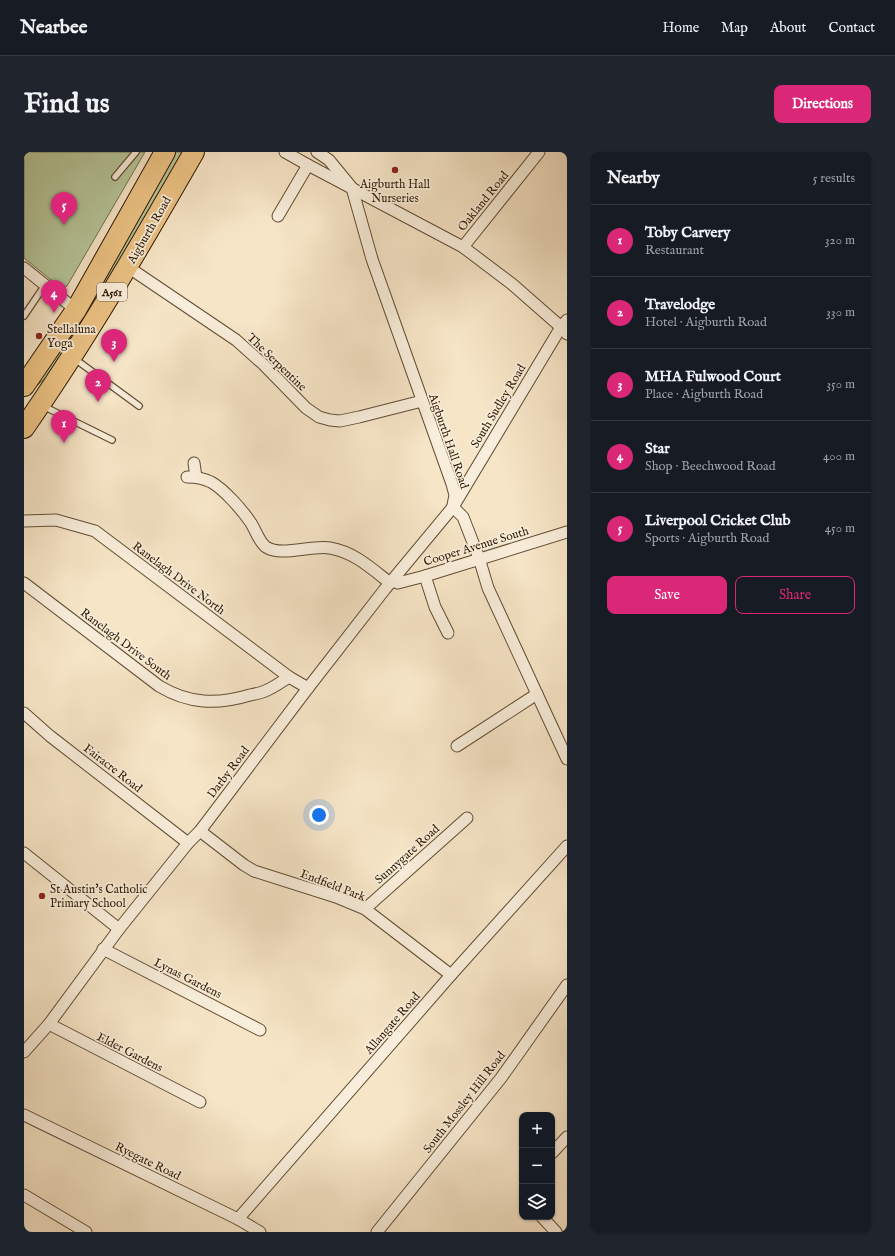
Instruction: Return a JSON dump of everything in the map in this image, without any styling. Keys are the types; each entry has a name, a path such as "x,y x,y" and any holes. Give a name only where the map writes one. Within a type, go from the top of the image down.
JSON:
{"highway":[{"name":"Aigburth Road","path":"24,386 76,310 165,152"},
{"name":"Aigburth Road","path":"24,428 72,356 128,267 194,152"}],"street":[{"path":"285,152 463,247 565,327"},
{"path":"317,152 329,160 352,188"},
{"name":"Oakland Road","path":"463,247 539,152"},
{"path":"278,216 308,165"},
{"name":"Aigburth Hall Road","path":"352,188 372,259 452,484 455,495 453,506 463,517 479,558 488,588 567,759"},
{"name":"The Serpentine","path":"128,267 236,340 263,364 306,408 319,417 340,421 422,401"},
{"path":"24,268 76,310"},
{"name":"South Sudley Road","path":"453,506 565,327"},
{"path":"194,463 192,477 211,482 225,493 242,510 266,546 274,550 282,551 309,548 329,548 350,554 391,582"},
{"name":"Darby Road","path":"25,1048 49,1024 118,928 200,830 308,688 453,506"},
{"name":"Ranelagh Drive North","path":"24,521 56,520 82,526 95,531 289,677 308,688"},
{"name":"Cooper Avenue South","path":"391,582 398,583 425,576 479,558 567,532"},
{"path":"425,576 435,607 447,633"},
{"name":"Ranelagh Drive South","path":"24,583 159,686 169,692 184,697 209,701 232,700 265,691 289,677"},
{"path":"457,746 537,694"},
{"name":"Fairacre Road","path":"24,713 50,736 188,843"},
{"name":"Sunnygate Road","path":"364,909 467,818"},
{"name":"Endfield Park","path":"200,830 244,865 254,871 336,897 364,909 452,975"},
{"name":"Allangate Road","path":"238,1220 567,846"},
{"path":"24,853 118,928"},
{"name":"Lynas Gardens","path":"104,949 260,1030"},
{"name":"South Mossley Hill Road","path":"377,1232 501,1078 567,985"},
{"name":"Elder Gardens","path":"49,1024 200,1102"},
{"name":"Ryegate Road","path":"24,1115 260,1232"},
{"path":"555,1150 567,1137"},
{"path":"24,1195 86,1232"},
{"path":"545,1220 556,1232"}],"lane":[{"path":"115,177 136,152"},
{"path":"25,313 45,285"},
{"path":"72,356 139,406"},
{"path":"40,405 112,440"}],"green space":[{"path":"24,152 145,152 67,286 61,288 24,258"},
{"path":"175,152 189,152 51,373 30,392"}],"place":[{"name":"Aigburth Hall Nurseries","path":"395,170"},
{"name":"Liverpool Cricket Club","path":"64,225"},
{"name":"Star","path":"54,313"},
{"name":"Stellaluna Yoga","path":"39,336"},
{"name":"MHA Fulwood Court","path":"114,362"},
{"name":"Travelodge","path":"98,402"},
{"name":"Toby Carvery","path":"64,443"},
{"name":"St Austin's Catholic Primary School","path":"42,896"}]}
